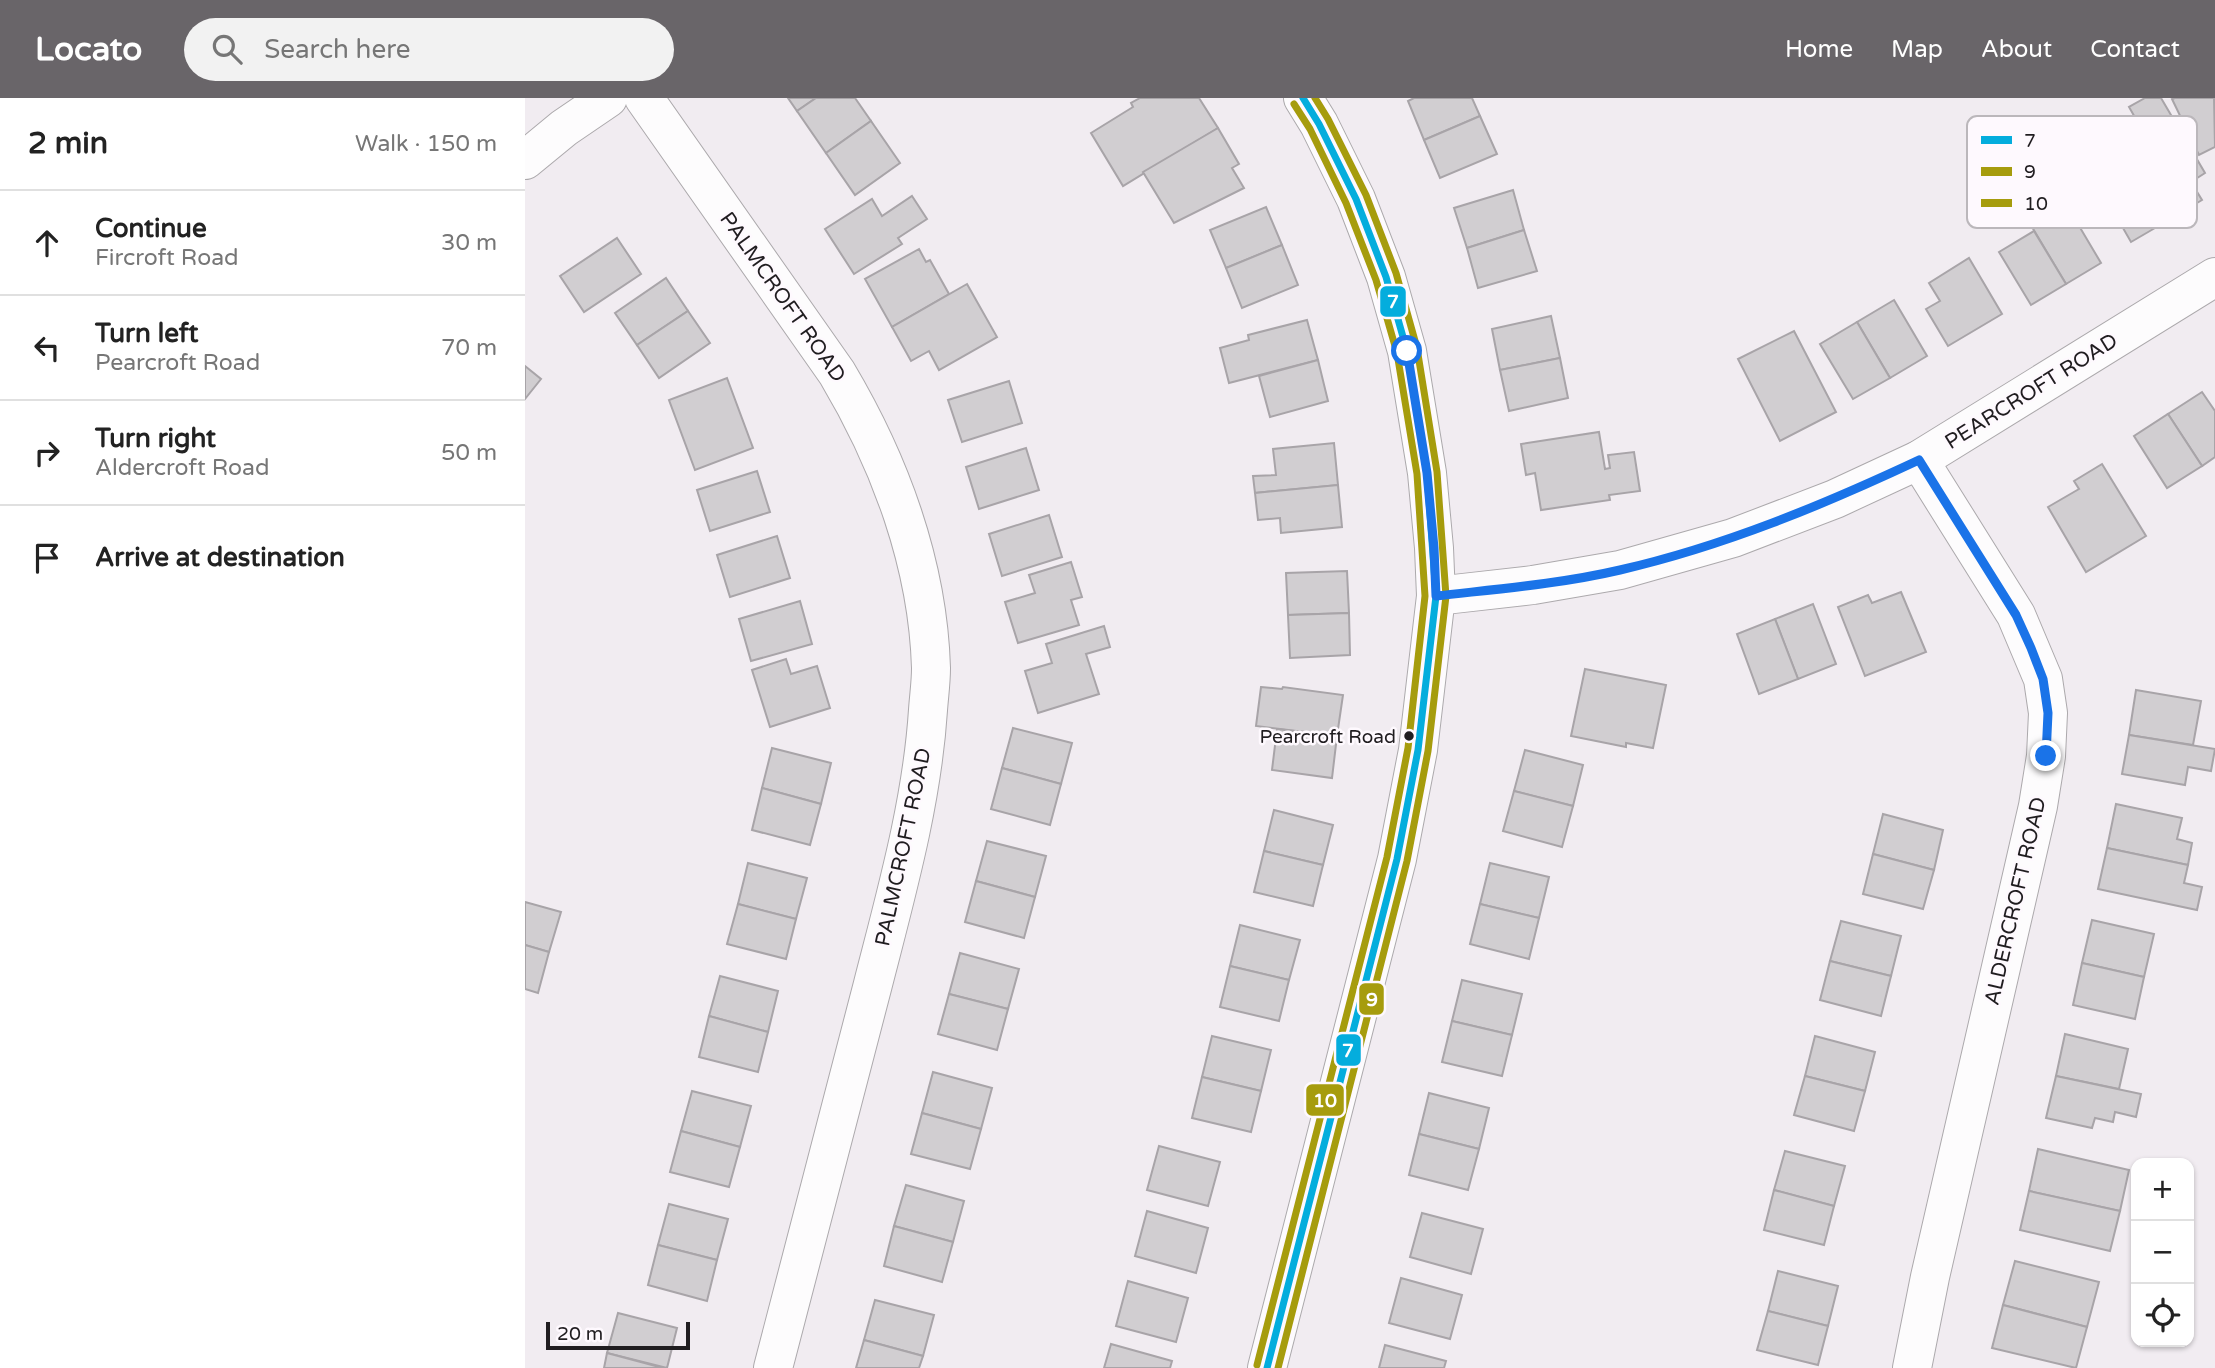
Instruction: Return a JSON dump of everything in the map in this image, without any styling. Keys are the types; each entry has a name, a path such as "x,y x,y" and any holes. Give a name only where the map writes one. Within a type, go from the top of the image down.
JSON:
{"street":[{"path":"525,160 564,128 608,98"},
{"name":"PALMCROFT ROAD","path":"644,98 837,373 857,406 877,445 907,529 921,587 928,634 931,669 927,736 918,795 893,905 773,1368"},
{"path":"1267,1368 1397,859 1418,750 1436,596 1427,473 1407,351 1386,277 1356,198 1303,98"},
{"name":"PEARCROFT ROAD","path":"1436,596 1533,585 1620,570 1745,533 1835,499 1919,460 2215,277"},
{"name":"ALDERCROFT ROAD","path":"1912,1368 1933,1263 2038,806 2046,756 2048,713 2043,679 2016,615 1919,460"}],"building":[{"path":"788,98 816,98 797,111"},
{"path":"816,98 855,98 871,121 826,153 797,111"},
{"path":"1140,98 1199,98 1218,128 1123,186 1091,133 1133,107 1131,103"},
{"path":"1414,98 1472,98 1480,116 1424,140 1408,101"},
{"path":"2145,98 2161,98 2172,116 2134,116 2129,107"},
{"path":"2214,98 2215,147 2199,155 2197,116 2180,116 2172,99"},
{"path":"1480,116 1497,154 1440,178 1424,140"},
{"path":"871,121 900,163 855,195 826,153"},
{"path":"1218,128 1239,164 1232,168 1244,188 1174,223 1143,172"},
{"path":"2197,159 2205,173 2197,178"},
{"path":"1513,190 1524,230 1467,248 1454,208"},
{"path":"912,196 927,219 898,238 902,244 854,274 825,229 872,199 882,216"},
{"path":"1266,207 1282,245 1226,268 1210,230"},
{"path":"2033,228 2080,228 2101,263 2066,284"},
{"path":"2123,228 2155,228 2131,242"},
{"path":"1524,230 1537,271 1478,288 1467,248"},
{"path":"2034,231 2066,284 2031,305 1999,252"},
{"path":"617,238 641,274 584,312 560,276"},
{"path":"1282,245 1298,285 1242,308 1226,268"},
{"path":"919,249 926,262 930,260 949,294 892,327 865,279"},
{"path":"1969,258 2002,314 1948,346 1926,309 1940,301 1929,283"},
{"path":"666,278 688,311 637,345 615,313"},
{"path":"967,284 997,337 939,370 929,351 911,361 892,327"},
{"path":"1894,300 1927,356 1890,378 1857,322"},
{"path":"688,311 710,343 659,378 637,345"},
{"path":"1551,316 1560,358 1500,370 1492,329"},
{"path":"1307,320 1318,360 1229,383 1220,348 1249,340 1248,335"},
{"path":"1857,322 1890,378 1853,399 1820,344"},
{"path":"1794,331 1836,412 1780,441 1738,359"},
{"path":"1560,358 1568,398 1509,411 1500,370"},
{"path":"1318,360 1328,401 1270,417 1259,376"},
{"path":"525,366 541,379 525,399"},
{"path":"727,378 753,448 695,470 669,400"},
{"path":"1009,381 1022,423 962,442 948,400"},
{"path":"2202,392 2215,411 2215,457 2202,466 2168,414"},
{"path":"2168,414 2202,466 2167,488 2134,436"},
{"path":"1599,432 1605,469 1610,468 1608,455 1634,452 1640,491 1609,495 1610,500 1541,510 1535,473 1526,475 1521,444"},
{"path":"1334,443 1338,485 1255,493 1253,476 1276,475 1273,449"},
{"path":"1026,448 1039,490 979,509 966,467"},
{"path":"2102,464 2146,536 2086,572 2048,507 2079,489 2074,481"},
{"path":"757,471 770,512 710,531 697,490"},
{"path":"1338,485 1342,527 1281,533 1280,518 1258,520 1255,493"},
{"path":"1049,515 1062,557 1002,576 989,534"},
{"path":"777,536 790,578 730,597 717,555"},
{"path":"1071,562 1082,597 1071,600 1079,625 1018,643 1005,602 1035,593 1029,575"},
{"path":"1347,571 1349,613 1288,615 1286,573"},
{"path":"1901,592 1926,652 1865,676 1838,607 1868,595 1872,603"},
{"path":"800,601 812,644 751,661 739,619"},
{"path":"1813,604 1836,664 1798,679 1775,619"},
{"path":"1349,613 1350,655 1290,658 1288,615"},
{"path":"1775,619 1798,679 1759,694 1737,634"},
{"path":"1104,626 1110,647 1086,654 1099,694 1038,713 1025,671 1052,663 1046,644"},
{"path":"786,659 791,674 817,666 830,708 770,727 752,670"},
{"path":"1585,669 1666,685 1653,748 1626,743 1626,747 1571,736"},
{"path":"1261,687 1283,687 1343,695 1337,736 1256,726"},
{"path":"2136,690 2201,701 2193,745 2129,735"},
{"path":"1013,728 1072,743 1061,784 1002,768"},
{"path":"1277,729 1337,736 1332,778 1272,770"},
{"path":"2129,735 2215,749 2211,771 2188,767 2185,785 2122,774"},
{"path":"772,748 831,763 821,804 762,788"},
{"path":"1525,750 1583,765 1573,806 1514,791"},
{"path":"1002,768 1061,784 1050,825 991,809"},
{"path":"762,788 821,804 810,845 752,830"},
{"path":"1514,791 1573,806 1562,847 1503,831"},
{"path":"2116,804 2182,818 2177,839 2192,843 2188,865 2107,848"},
{"path":"1274,810 1333,825 1323,865 1264,851"},
{"path":"1883,814 1943,830 1934,870 1873,854"},
{"path":"987,841 1046,856 1035,897 976,881"},
{"path":"2107,848 2188,865 2184,883 2202,887 2197,910 2098,889"},
{"path":"1264,851 1323,865 1313,906 1254,892"},
{"path":"1873,854 1934,870 1923,909 1863,894"},
{"path":"748,863 807,878 796,919 738,904"},
{"path":"1490,863 1549,877 1539,918 1480,904"},
{"path":"976,881 1035,897 1024,938 965,922"},
{"path":"525,902 561,912 549,952 525,945"},
{"path":"738,904 796,919 786,959 727,944"},
{"path":"1480,904 1539,918 1529,959 1470,944"},
{"path":"2092,920 2154,934 2144,977 2082,963"},
{"path":"1841,921 1901,936 1891,976 1830,961"},
{"path":"1240,925 1300,940 1289,980 1230,966"},
{"path":"525,945 549,952 538,993 525,989"},
{"path":"960,953 1019,969 1008,1009 949,994"},
{"path":"1830,961 1891,976 1881,1016 1820,1000"},
{"path":"2082,963 2144,977 2135,1019 2073,1005"},
{"path":"1230,966 1289,980 1279,1021 1220,1007"},
{"path":"720,976 778,991 768,1032 709,1016"},
{"path":"1462,980 1522,994 1512,1035 1452,1021"},
{"path":"949,994 1008,1009 997,1050 938,1034"},
{"path":"709,1016 768,1032 758,1072 699,1057"},
{"path":"1452,1021 1512,1035 1502,1076 1442,1062"},
{"path":"2065,1034 2128,1049 2119,1089 2056,1076"},
{"path":"1212,1036 1271,1050 1261,1091 1202,1077"},
{"path":"1815,1036 1875,1052 1865,1091 1805,1076"},
{"path":"933,1072 992,1088 981,1129 922,1113"},
{"path":"1805,1076 1865,1091 1854,1131 1794,1115"},
{"path":"2056,1076 2141,1094 2136,1117 2115,1112 2113,1122 2095,1118 2092,1128 2046,1118"},
{"path":"1202,1077 1261,1091 1251,1132 1192,1118"},
{"path":"692,1091 751,1106 740,1147 681,1131"},
{"path":"1429,1093 1489,1108 1479,1149 1419,1134"},
{"path":"922,1113 981,1129 970,1169 911,1154"},
{"path":"681,1131 740,1147 729,1187 670,1172"},
{"path":"1419,1134 1479,1149 1468,1190 1409,1175"},
{"path":"1159,1146 1220,1162 1208,1206 1147,1190"},
{"path":"2038,1149 2129,1170 2120,1211 2029,1191"},
{"path":"1785,1151 1845,1166 1834,1206 1774,1190"},
{"path":"906,1185 964,1201 953,1242 894,1226"},
{"path":"1774,1190 1834,1206 1824,1245 1764,1230"},
{"path":"2029,1191 2120,1211 2110,1251 2020,1230"},
{"path":"669,1204 728,1219 717,1260 658,1245"},
{"path":"1147,1211 1208,1228 1196,1273 1135,1256"},
{"path":"1422,1213 1483,1229 1471,1274 1410,1257"},
{"path":"894,1226 953,1242 942,1282 884,1266"},
{"path":"658,1245 717,1260 707,1301 648,1285"},
{"path":"2015,1261 2099,1282 2087,1327 2003,1305"},
{"path":"1778,1271 1838,1286 1828,1326 1768,1311"},
{"path":"1401,1278 1462,1295 1450,1339 1389,1323"},
{"path":"1128,1281 1188,1298 1176,1342 1116,1326"},
{"path":"875,1300 934,1315 923,1356 864,1340"},
{"path":"2003,1305 2087,1327 2076,1368 1992,1348"},
{"path":"1768,1311 1828,1326 1818,1365 1757,1350"},
{"path":"618,1313 677,1328 667,1368 607,1353"},
{"path":"864,1340 923,1356 919,1368 856,1368"},
{"path":"1111,1344 1172,1361 1170,1368 1104,1368"},
{"path":"1385,1345 1446,1361 1444,1368 1379,1368"},
{"path":"607,1353 663,1368 604,1368"}],"transit line":[{"name":"7","path":"1267,1368 1397,859 1418,750 1436,596 1427,473 1407,351 1386,277 1356,199 1303,98"},
{"name":"9","path":"1278,1368 1407,861 1428,751 1446,596 1437,472 1417,348 1396,273 1366,195 1315,98"},
{"name":"10","path":"1257,1365 1387,857 1408,748 1425,596 1417,474 1397,353 1376,280 1346,203 1310,129 1294,104"}],"place":[{"name":"Pearcroft Road","path":"1409,736"}],"route":[{"path":"1407,351 1427,473 1436,596 1533,585 1620,570 1733,538 1835,499 1919,460 2016,615 2031,648 2043,679 2048,713 2046,756"}]}
